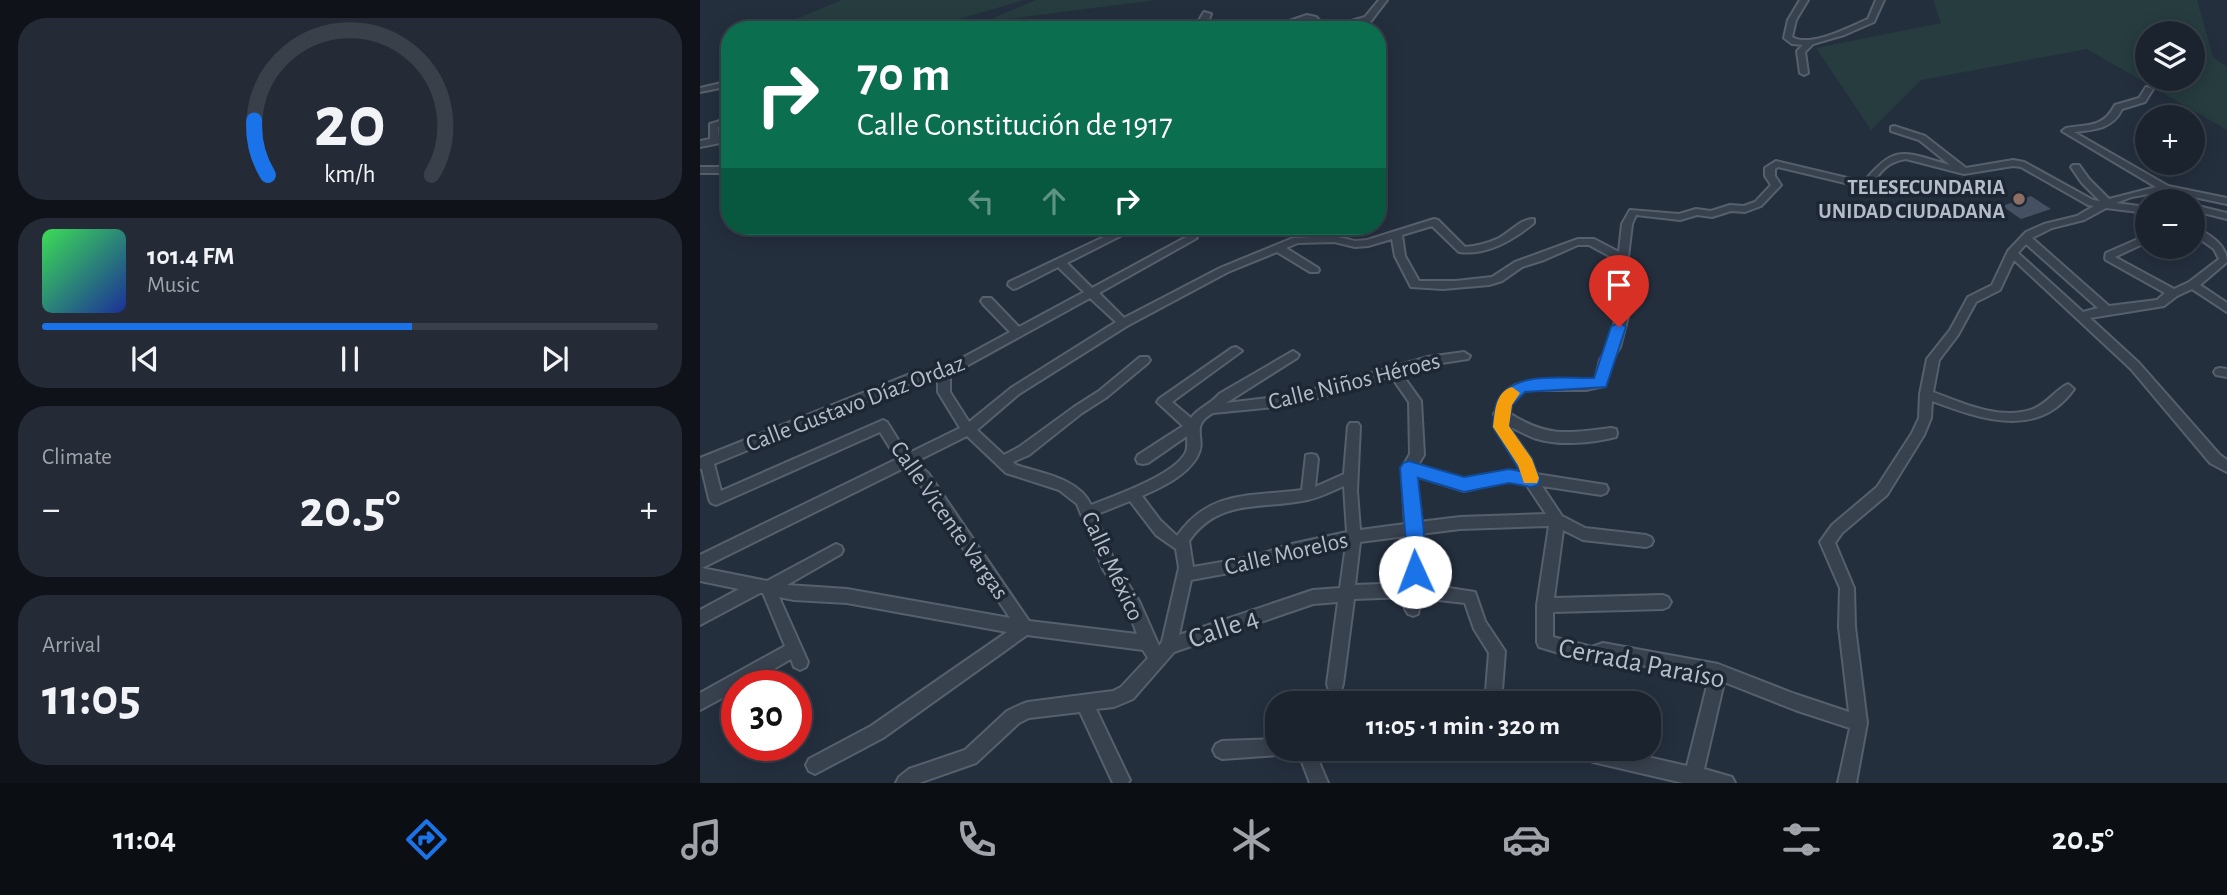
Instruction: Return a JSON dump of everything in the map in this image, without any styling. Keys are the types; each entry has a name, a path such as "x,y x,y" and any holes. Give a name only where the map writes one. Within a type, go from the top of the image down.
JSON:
{"street":[{"path":"1361,21 1368,19 1383,0"},
{"path":"1804,0 1792,20 1788,38 1791,42 1810,43"},
{"path":"1804,73 1801,51 1810,43 1871,20 1880,0"},
{"path":"1205,21 1207,14"},
{"path":"1294,21 1307,17 1313,21"},
{"path":"700,90 721,85"},
{"path":"2066,131 2091,128 2111,121 2117,115 2118,107 2142,100 2148,91"},
{"path":"715,141 713,126 721,124"},
{"path":"1894,129 1922,138 1964,171"},
{"path":"2066,131 2165,188 2227,201"},
{"path":"700,144 721,140"},
{"path":"1397,235 1400,256 1415,284 1431,287 1488,282 1505,275 1517,265 1538,259 1569,244 1593,242 1610,254 1624,256 1627,224 1633,212 1681,217 1696,212 1712,214 1730,208 1745,209 1758,204 1776,185 1770,176 1770,168 1776,164 1861,185 1870,183 1888,160 1906,156 1964,171 2013,163 2024,165 2091,203 2135,207"},
{"path":"2076,167 2105,204"},
{"path":"700,170 721,170"},
{"path":"1847,783 1859,723 1847,627 1847,589 1828,542 1837,529 1882,491 1918,435 1925,418 1926,394 1933,359 1954,332 1972,300 1996,287 2012,253 2026,239 2048,226 2080,218 2105,204 2130,195 2165,188"},
{"path":"2205,211 2227,216"},
{"path":"700,562 968,430 1015,391 1123,323 1192,285 1276,247 1306,239 1334,239 1355,244 1397,235 1427,222 1434,222 1463,250 1476,250 1496,244 1530,221"},
{"path":"1013,285 1117,235"},
{"name":"Calle Gustavo Díaz Ordaz","path":"704,463 914,377 944,373 1192,238"},
{"path":"2080,317 2107,310 2160,303 2173,293 2193,285 2226,258 2218,247 2205,238"},
{"path":"2026,239 2107,310"},
{"path":"2135,244 2110,255 2110,258 2173,293"},
{"path":"1276,247 1314,270"},
{"path":"2012,253 2135,366 2215,459 2227,467"},
{"path":"1059,263 1123,323"},
{"path":"2193,285 2227,308"},
{"path":"987,301 1018,332"},
{"path":"1623,313 1600,383 1522,386 1508,398 1500,414 1501,427 1526,463 1531,480 1556,520 1584,534 1646,541"},
{"path":"1087,512 1134,495 1186,463 1194,451 1192,426 1163,402 1236,351"},
{"path":"1143,459 1192,426 1200,415 1215,408 1223,397 1293,355"},
{"name":"Calle Niños Héroes","path":"1215,408 1294,400 1428,361 1464,356"},
{"path":"1003,461 1024,451 1103,394 1144,359"},
{"path":"1394,372 1415,401 1418,455 1409,468 1412,529 1417,554 1413,609"},
{"name":"Calle México","path":"944,373 944,392 968,430 1011,469 1064,486 1082,500 1110,569 1134,606 1148,643 1158,660"},
{"path":"1926,394 1976,412 2026,418 2057,403 2068,389"},
{"path":"1500,414 1522,429 1554,440 1611,433"},
{"name":"Calle Vicente Vargas","path":"704,463 716,499 883,425 905,460 923,477 1025,628"},
{"path":"1335,684 1354,537 1351,477 1354,426"},
{"path":"1308,494 1311,459"},
{"path":"1409,468 1464,485 1509,476 1601,489"},
{"path":"1169,646 1186,568 1182,545 1188,528 1212,509 1308,494 1351,477"},
{"path":"1134,495 1160,530 1171,541 1182,545"},
{"path":"1556,520 1545,605 1663,602"},
{"name":"Calle Morelos","path":"1184,575 1256,562 1287,551 1354,537 1460,523 1556,520"},
{"path":"700,618 836,550"},
{"path":"700,575 794,593 847,596 1025,628 1148,643"},
{"path":"700,702 797,655 763,587"},
{"name":"Calle 4","path":"905,783 915,775 970,757 1013,717 1028,710 1085,704 1127,694 1169,646 1291,604 1347,592 1413,590 1463,594 1470,597 1479,624 1497,651 1494,691"},
{"name":"Cerrada Paraíso","path":"1545,605 1545,642 1594,654 1603,650 1718,672 1859,723"},
{"path":"815,765 877,732 1025,628"},
{"path":"1694,779 1699,746 1718,672"},
{"path":"1085,704 1121,780"},
{"path":"1222,750 1265,748"},
{"path":"1310,761 1319,783"},
{"path":"1624,761 1694,779 1726,783"}],"green space":[{"path":"842,0 1024,0 953,21 791,21"},
{"path":"1036,0 1156,0 992,21 986,21"},
{"path":"1933,0 2197,0 2203,21 2135,21 2135,77 2087,49 1921,80 1871,130 1816,48 1941,23"},
{"path":"2205,28 2213,57 2227,67 2227,130 2205,117 2205,105 2184,105 2160,91 2205,91"}],"building":[{"name":"TELESECUNDARIA UNIDAD CIUDADANA","path":"2031,196 2051,209 2021,219 2002,206"}],"slow traffic":[{"path":"1512,393 1500,414 1501,427 1526,463 1531,478"}],"place":[{"name":"TELESECUNDARIA UNIDAD CIUDADANA","path":"2019,199"}],"route":[{"path":"1415,572 1417,554 1412,529 1409,468 1464,485 1509,476 1531,480 1526,463 1501,427 1500,414 1504,403 1522,386 1586,386 1600,383 1619,327"}]}
